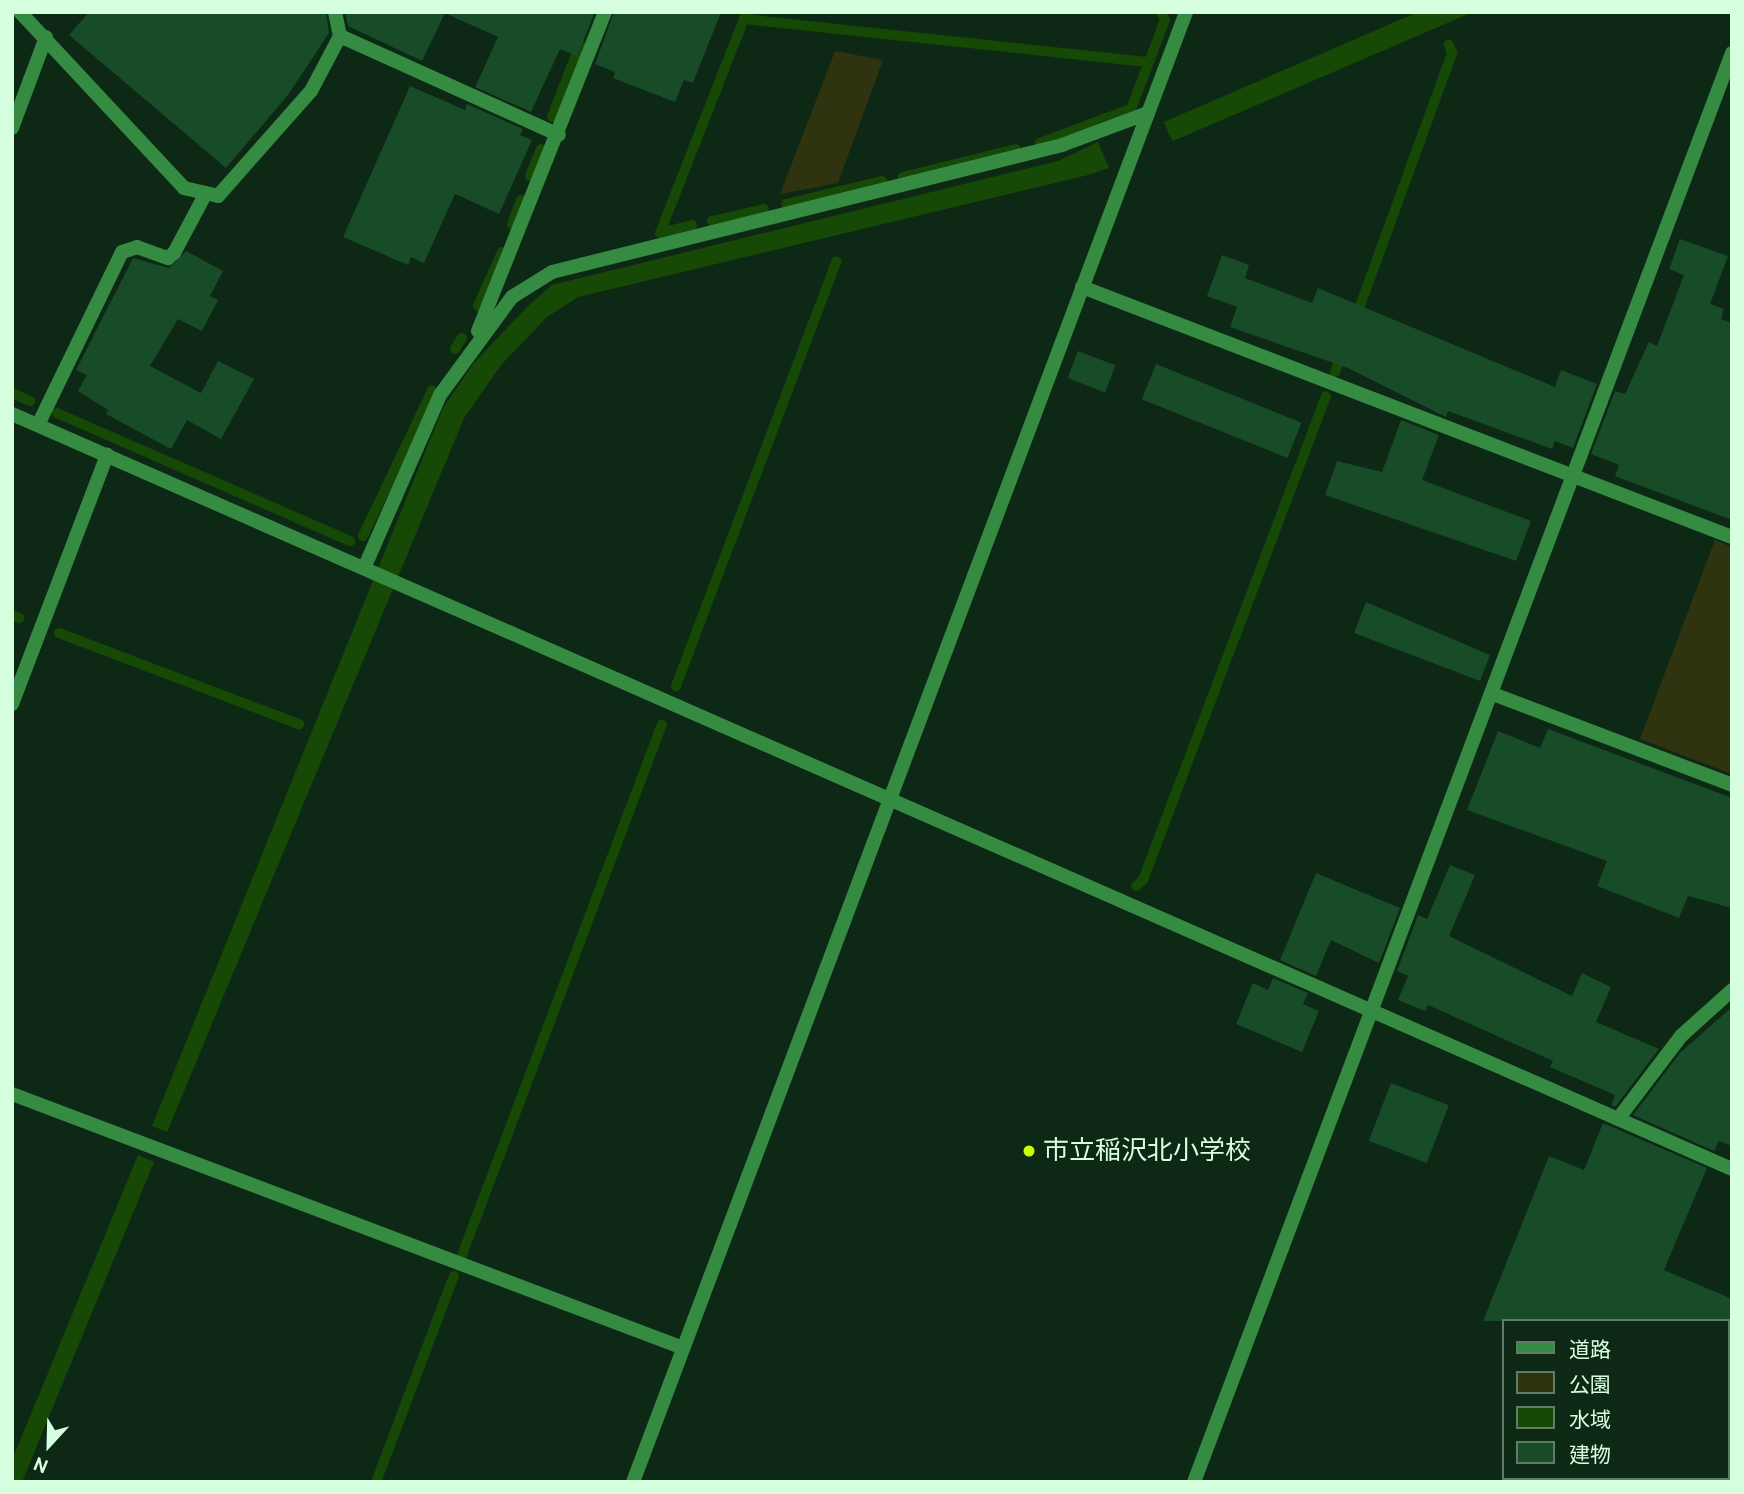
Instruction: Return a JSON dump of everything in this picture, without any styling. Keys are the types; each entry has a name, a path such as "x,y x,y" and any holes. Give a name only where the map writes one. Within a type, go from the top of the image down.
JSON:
{"street":[{"path":"20,12 184,188 205,195 219,196 235,182 311,91 340,36 335,12"},
{"path":"471,348 559,135 605,12"},
{"path":"633,1482 1186,12"},
{"path":"340,36 559,135"},
{"path":"12,128 46,37"},
{"path":"1194,1482 1374,1011 1732,53"},
{"path":"370,568 440,395 471,348 512,297 552,272 1062,145 1149,113"},
{"path":"38,425 122,252 137,247 168,258 174,253 205,195"},
{"path":"1082,287 1732,537"},
{"path":"12,414 890,796 1732,1169"},
{"path":"12,704 107,454"},
{"path":"1493,694 1732,785"},
{"path":"1618,1119 1681,1036 1732,990"},
{"path":"12,1094 683,1348"}],"green space":[{"path":"835,51 883,60 838,183 780,194"},
{"path":"1715,540 1732,547 1732,774 1640,739"}],"water":[{"path":"1418,12 1473,12 1173,141 1168,132 1164,122"},
{"path":"1098,142 1109,168 1088,175 578,297 547,317 501,365 464,418 167,1132 152,1126 443,408 473,364 528,306 552,285 1058,161"},
{"path":"138,1155 154,1162 22,1482 12,1482 12,1460"}],"building":[{"path":"89,12 326,12 329,33 288,95 226,168 69,35"},
{"path":"345,12 595,12 577,56 560,49 531,112 475,87 498,37 445,13 422,61 348,26"},
{"path":"614,12 721,12 693,83 684,80 675,102 613,78 615,72 595,64"},
{"path":"410,86 465,110 467,104 523,129 520,135 532,140 499,214 455,194 424,263 411,257 408,265 343,237"},
{"path":"1680,239 1728,256 1710,304 1724,309 1721,319 1732,323 1732,520 1615,476 1619,465 1591,454 1615,391 1625,394 1649,342 1657,346 1684,275 1669,269"},
{"path":"186,251 223,271 210,296 218,300 202,331 178,319 150,366 201,393 218,361 254,379 221,439 187,420 171,449 106,414 108,410 78,391 87,375 76,370 133,258 169,268"},
{"path":"1222,255 1249,265 1245,278 1312,303 1318,288 1555,387 1561,370 1597,384 1573,448 1555,441 1552,449 1448,411 1446,417 1348,368 1230,327 1237,307 1207,296"},
{"path":"1078,351 1115,365 1105,392 1068,378"},
{"path":"1156,364 1302,423 1287,458 1142,399"},
{"path":"1401,420 1439,435 1422,480 1531,521 1516,561 1325,495 1337,461 1382,472"},
{"path":"1366,602 1490,655 1480,681 1354,633"},
{"path":"1548,729 1732,798 1732,908 1688,896 1679,918 1597,886 1607,861 1467,810 1498,731 1540,748"},
{"path":"1450,865 1475,875 1449,936 1572,996 1582,973 1611,987 1596,1022 1659,1049 1615,1107 1611,1105 1615,1095 1550,1067 1553,1061 1428,1005 1425,1011 1398,1000 1408,976 1397,971 1418,915 1427,919"},
{"path":"1316,873 1400,908 1379,963 1331,940 1316,976 1280,960"},
{"path":"1273,978 1308,993 1303,1004 1319,1011 1302,1052 1236,1024 1253,983 1268,990"},
{"path":"1732,1007 1732,1146 1719,1141 1714,1151 1633,1115 1680,1053"},
{"path":"1391,1083 1449,1105 1427,1163 1369,1141"},
{"path":"1603,1123 1707,1168 1664,1270 1732,1299 1732,1321 1483,1321 1549,1156 1584,1170"}],"waterway":[{"path":"1040,143 1131,109 1165,20 1161,12"},
{"path":"660,233 746,14"},
{"path":"744,19 1149,62"},
{"path":"552,117 580,44"},
{"path":"1356,317 1452,53 1449,45"},
{"path":"530,176 541,149"},
{"path":"903,177 1016,149"},
{"path":"786,204 882,181"},
{"path":"512,224 521,200"},
{"path":"712,221 764,209"},
{"path":"660,233 692,225"},
{"path":"478,306 502,252"},
{"path":"676,686 837,261"},
{"path":"455,349 462,338"},
{"path":"1335,372 1343,351"},
{"path":"363,536 432,391"},
{"path":"12,393 30,401"},
{"path":"1136,886 1143,880 1326,396"},
{"path":"57,413 350,541"},
{"path":"12,615 19,618"},
{"path":"59,633 299,724"},
{"path":"462,1255 662,724"},
{"path":"376,1482 454,1276"}],"place":[{"name":"市立稲沢北小学校","path":"1029,1151"}]}
